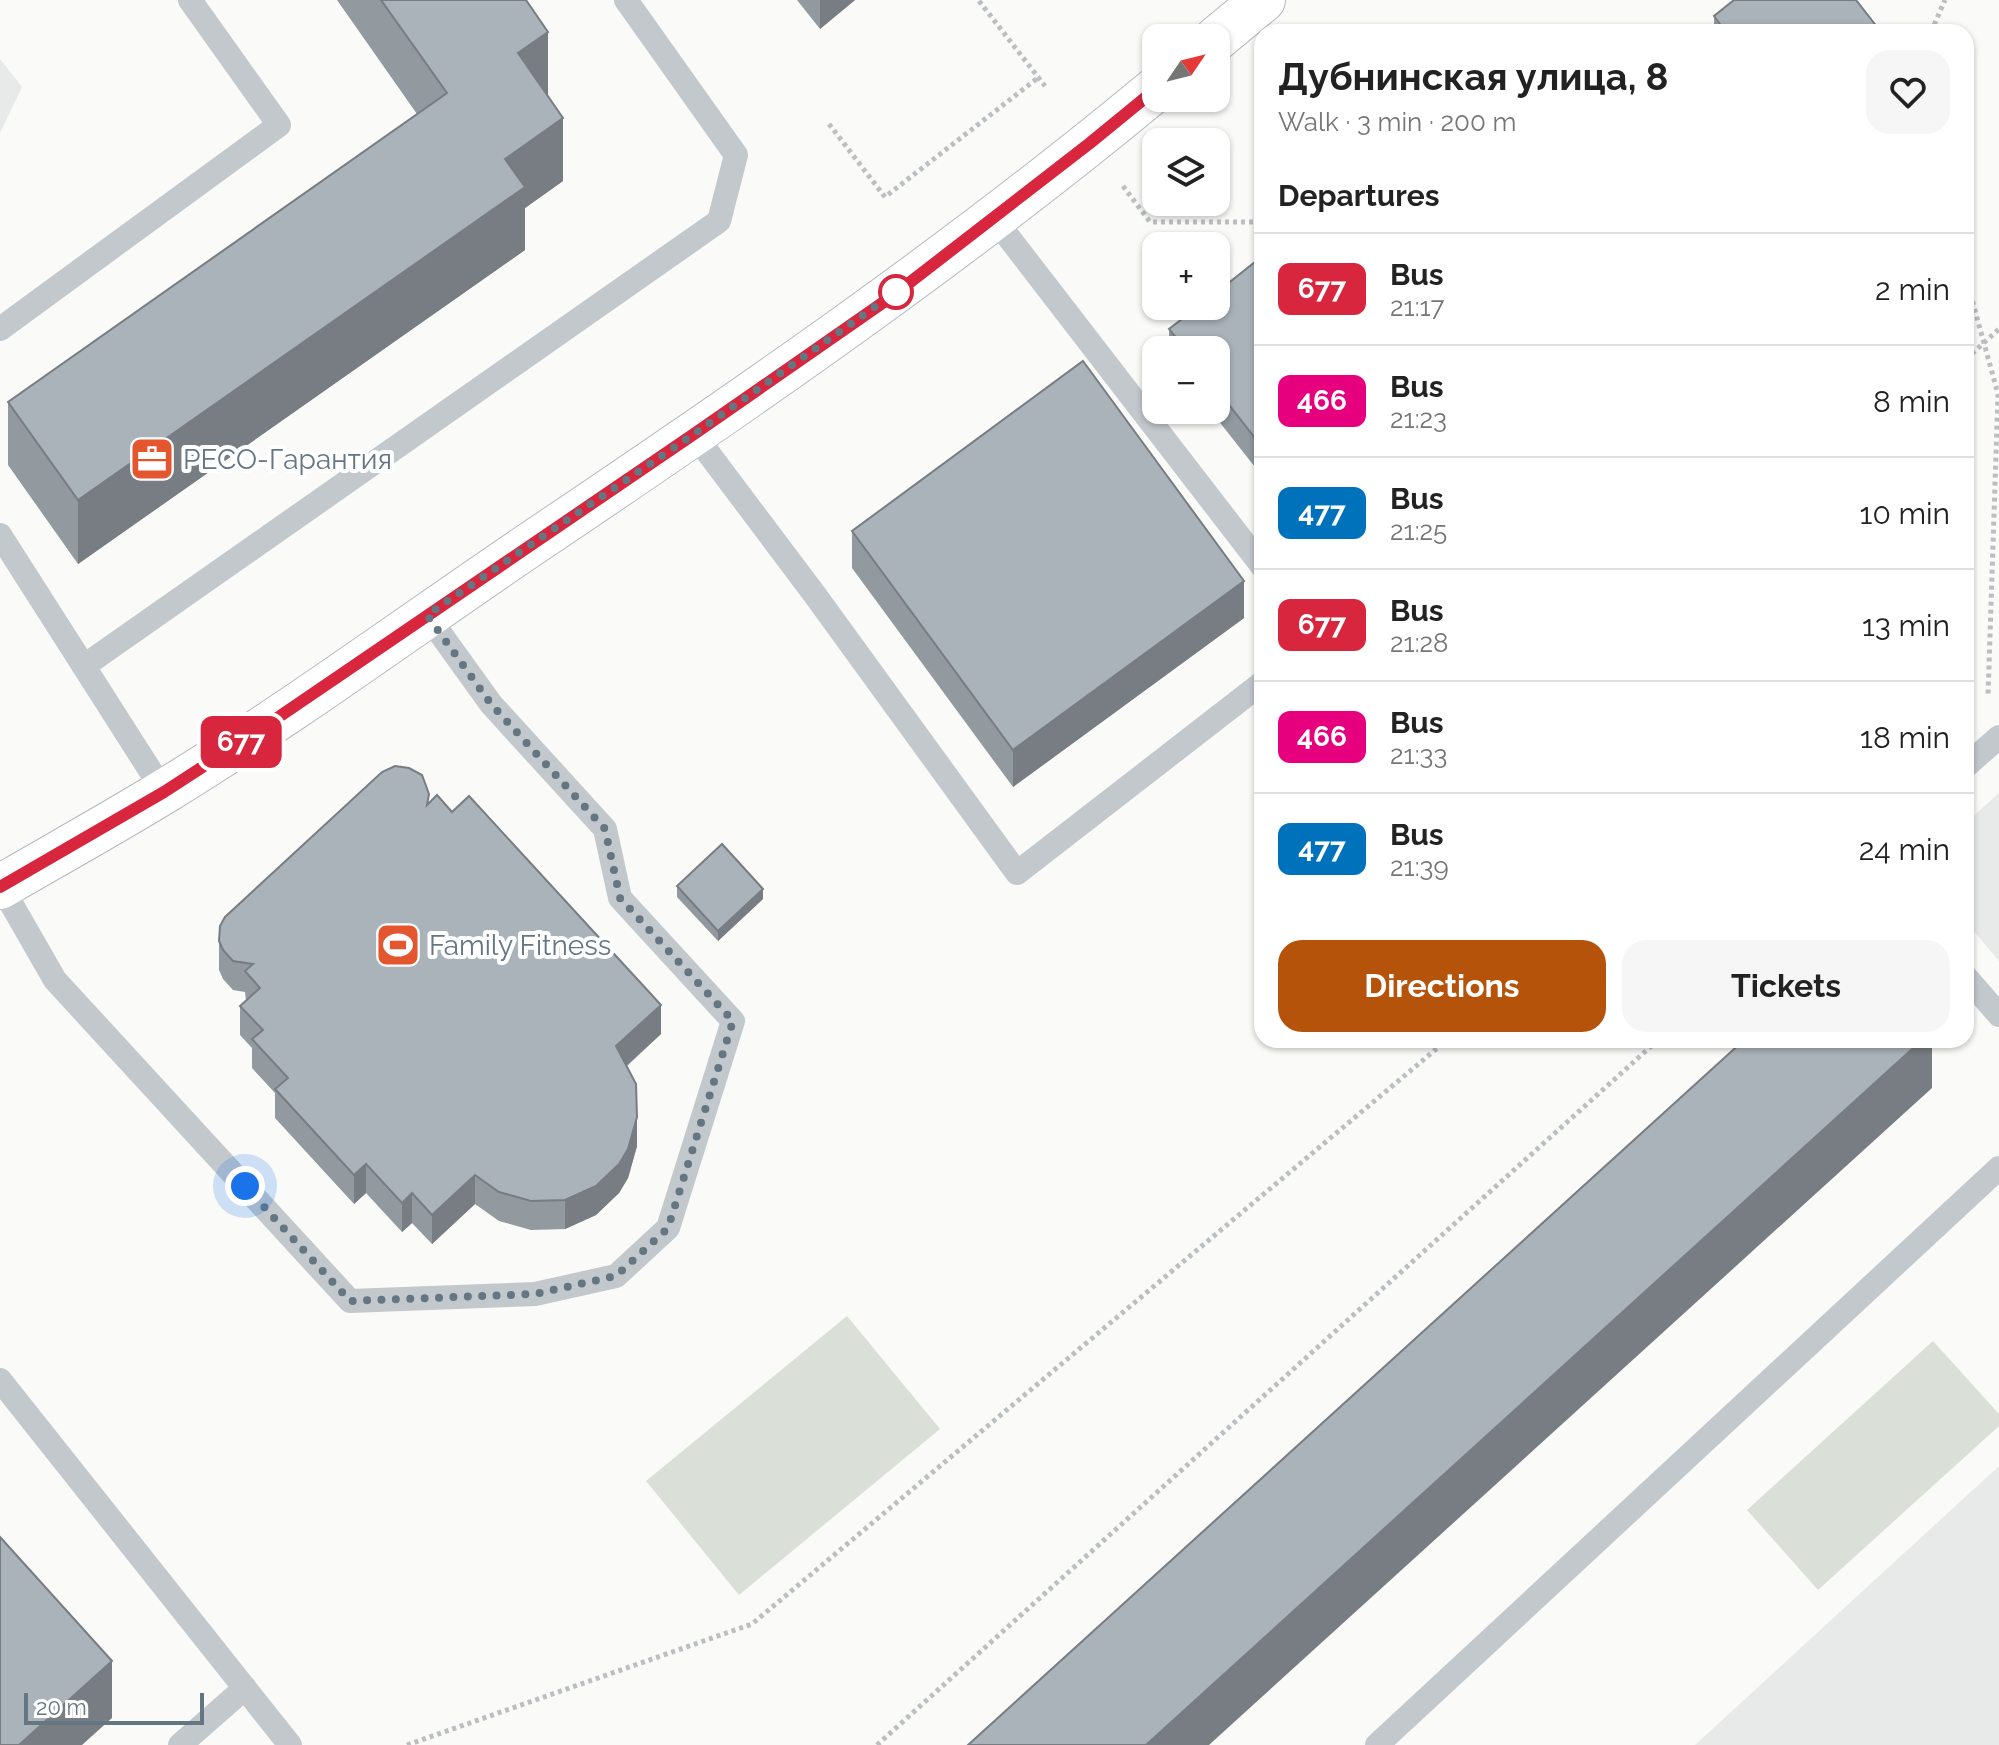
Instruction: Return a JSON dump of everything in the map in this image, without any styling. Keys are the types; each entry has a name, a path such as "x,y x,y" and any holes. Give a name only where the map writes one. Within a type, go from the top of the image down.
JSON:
{"main road":[{"path":"1230,27 1263,0"},
{"path":"0,887 164,792 264,727 694,434 891,297 1142,100"}],"lane":[{"path":"0,329 279,125 190,0"},
{"path":"84,666 719,221 736,155 626,0"},
{"path":"993,217 1254,556"},
{"path":"694,434 1017,873 1254,689"},
{"path":"0,535 164,792"},
{"path":"0,887 55,980 350,1301 535,1294 616,1276 668,1228 733,1021 620,898 605,829 491,704 427,615"},
{"path":"1974,759 1993,742"},
{"path":"1974,986 1999,1015"},
{"path":"1377,1745 1999,1168"},
{"path":"0,1380 290,1745"},
{"path":"180,1745 245,1688"}],"path":[{"path":"1934,24 1945,0"},
{"path":"979,1 1045,86"},
{"path":"829,124 885,197 1039,77"},
{"path":"1122,185 1150,222 1254,222"},
{"path":"1974,307 1998,394 1993,742"},
{"path":"1974,352 1999,329"},
{"path":"407,1745 752,1624 1437,1048"},
{"path":"877,1745 1649,1048"}],"shaded area":[{"path":"0,59 22,87 0,133"},
{"path":"1999,793 1999,961 1974,931 1974,816"},
{"path":"847,1316 940,1429 739,1595 646,1481"},
{"path":"1933,1341 1999,1414 1999,1426 1818,1590 1747,1510"},
{"path":"1999,1466 1999,1745 1695,1745"}],"building":[{"path":"381,0 526,0 548,32 518,53 563,118 505,159 525,187 78,500 8,402 447,93"},
{"path":"1734,0 1856,0 1875,24 1720,24 1714,16"},
{"path":"1254,263 1254,437 1230,406 1230,336 1175,336 1169,329 1181,320 1230,320 1230,282"},
{"path":"1083,361 1244,581 1013,750 852,531"},
{"path":"395,766 409,768 422,775 429,794 427,805 437,795 452,812 469,796 661,1005 616,1046 636,1084 637,1117 628,1149 619,1164 596,1186 565,1200 531,1201 499,1192 475,1175 432,1215 412,1193 402,1203 366,1164 354,1175 275,1089 288,1078 252,1039 263,1030 240,1006 260,988 245,971 253,964 233,961 223,950 219,941 220,926 225,917 382,772"},
{"path":"722,844 763,889 718,931 677,886"},
{"path":"1735,1048 1913,1048 1146,1745 968,1745"},
{"path":"0,1537 112,1661 19,1745 0,1745"}],"bus line":[{"name":"677","path":"0,887 164,792 264,727 694,434 891,297 1142,100"}],"place":[{"name":"РЕСО-Гарантия","path":"152,459"},
{"name":"Family Fitness","path":"398,945"}],"route":[{"path":"245,1186 350,1301 535,1294 616,1276 668,1228 733,1021 620,898 605,829 491,704 427,615 896,292"}]}
